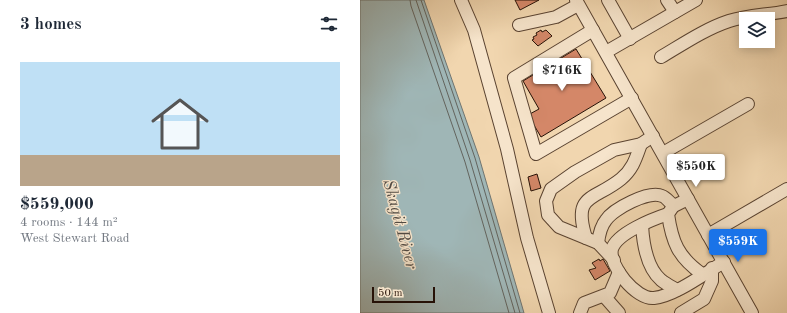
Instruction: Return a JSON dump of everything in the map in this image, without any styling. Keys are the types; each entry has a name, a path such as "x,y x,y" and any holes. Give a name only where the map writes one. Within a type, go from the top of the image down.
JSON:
{"street":[{"path":"461,0 474,30 507,148 527,238 549,313"},
{"path":"608,0 630,39"},
{"path":"667,0 675,12"},
{"path":"606,52 696,0"},
{"path":"520,25 556,17 577,2 752,313"},
{"path":"661,57 706,32 729,22 753,16 787,11"},
{"path":"594,30 514,78 536,154 632,98"},
{"path":"663,153 748,104"},
{"path":"614,260 598,243 559,228 548,215 546,200 551,189 575,172 614,150 641,144 653,136"},
{"path":"586,238 582,226 581,212 587,200 621,179 634,164 641,144"},
{"path":"708,235 787,189"},
{"path":"598,243 606,218 632,202 651,195 662,196 671,210 671,235 676,247 684,259 707,271 712,281 704,299 681,313"},
{"path":"688,199 623,236 617,242 612,250 619,272 626,283 634,291 644,297 652,299 662,297 677,290 724,262"},
{"path":"642,225 643,244 650,263 660,279 677,290"},
{"path":"580,313 584,304 610,293 619,272"},
{"path":"604,296 618,313"}],"water":[{"name":"Skagit River","path":"360,0 424,0 479,157 524,313 360,313"}],"building":[{"path":"515,0 539,0 520,10"},
{"path":"541,30 542,32 546,30 552,36 538,46 532,40 534,39 533,37 537,35 536,33"},
{"path":"576,49 606,98 541,137 528,115 539,109 523,81"},
{"path":"537,174 541,188 531,191 528,177"},
{"path":"599,259 600,261 603,259 610,271 595,280 589,270 596,268 592,263"}]}
